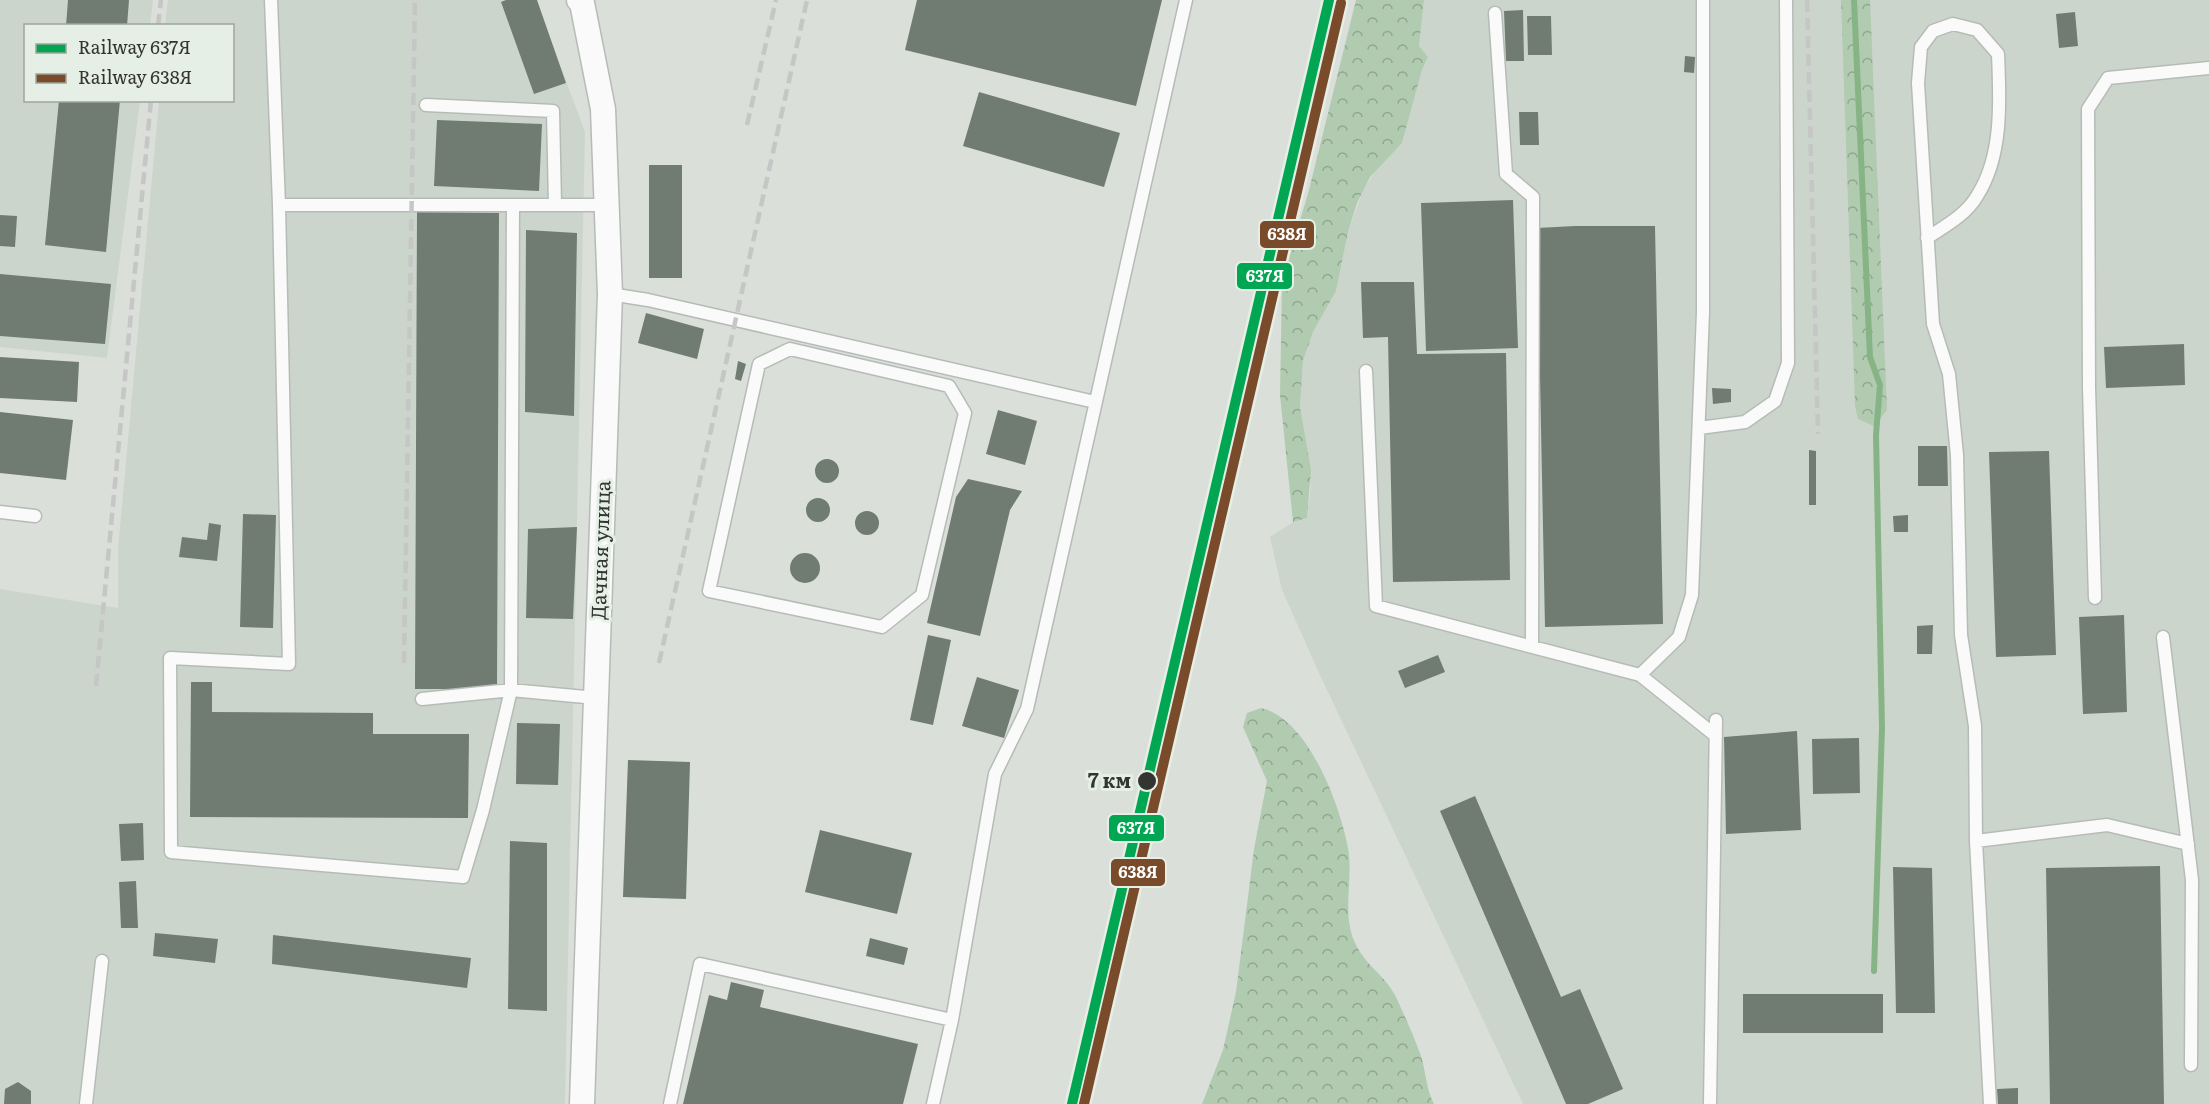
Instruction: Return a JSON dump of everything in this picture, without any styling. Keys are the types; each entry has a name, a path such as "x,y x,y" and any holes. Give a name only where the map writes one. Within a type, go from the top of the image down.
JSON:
{"street":[{"name":"Дачная улица","path":"582,1 603,109 610,294 582,1104"}],"lane":[{"path":"271,0 279,205 289,664 170,658 171,852 463,877 483,810 511,690 513,205"},
{"path":"933,1104 952,1020 995,774 1027,710 1186,0"},
{"path":"1640,675 1679,637 1692,595 1703,312 1703,0"},
{"path":"1699,428 1746,422 1775,401 1788,363 1786,0"},
{"path":"1495,13 1506,174 1533,197 1532,647"},
{"path":"1927,238 1956,219 1977,196 1991,162 1998,128 1998,54 1977,30 1953,24 1933,31 1921,47 1918,94 1927,238 1933,324 1948,374 1957,455 1960,635 1975,726 1976,841 1990,1104"},
{"path":"2094,598 2089,388 2088,108 2108,78 2209,68"},
{"path":"426,105 554,111 555,206"},
{"path":"279,205 607,205"},
{"path":"610,294 660,303 1095,402"},
{"path":"790,349 949,386 965,413 922,595 882,627 709,591 759,364 790,349"},
{"path":"1366,371 1377,606 1640,675 1716,736"},
{"path":"0,512 35,516"},
{"path":"2163,637 2192,880 2191,1065"},
{"path":"422,699 511,690 596,698"},
{"path":"1710,1104 1716,720"},
{"path":"1976,841 2107,825 2188,844"},
{"path":"86,1104 102,961"},
{"path":"670,1104 700,964 952,1020"}],"shaded area":[{"path":"0,0 153,0 150,24 24,24 24,102 140,102 107,358 0,347"},
{"path":"168,0 536,0 585,132 565,1104 0,1104 0,589 118,608 118,549 159,102 234,102 234,24 165,24"},
{"path":"1424,0 2209,0 2209,1104 1523,1104 1319,673 1282,590 1270,537 1293,522 1307,518 1311,486 1300,407 1303,361 1313,332 1336,291 1348,232 1363,190 1380,164 1402,143 1422,70 1428,58 1419,47"}],"green space":[{"path":"1356,0 1424,0 1419,46 1428,57 1422,70 1402,143 1370,177 1357,203 1348,232 1336,291 1313,332 1303,361 1300,407 1311,470 1307,518 1293,522 1280,395 1282,282 1309,190"},
{"path":"1841,0 1870,0 1887,410 1874,426 1858,419 1855,406"},
{"path":"1261,708 1278,715 1293,728 1307,745 1329,787 1338,809 1348,848 1350,873 1348,911 1352,935 1361,954 1388,984 1396,997 1421,1056 1434,1104 1202,1104 1223,1050 1236,992 1254,849 1267,781 1243,727 1247,713"}],"building":[{"path":"68,0 129,0 127,24 66,24"},
{"path":"537,0 566,83 534,94 501,2"},
{"path":"917,0 1162,0 1136,106 905,50"},
{"path":"1523,10 1524,61 1506,61 1504,11"},
{"path":"2075,12 2078,46 2059,48 2056,14"},
{"path":"1527,16 1551,16 1552,55 1528,55"},
{"path":"1685,56 1695,57 1694,73 1684,72"},
{"path":"979,92 1120,133 1104,187 963,146"},
{"path":"59,102 120,102 106,252 45,245"},
{"path":"1519,112 1538,112 1539,145 1520,145"},
{"path":"437,120 542,124 539,191 434,186"},
{"path":"649,165 682,165 682,278 649,278"},
{"path":"1513,200 1518,348 1426,351 1421,203"},
{"path":"417,212 499,213 497,689 415,689"},
{"path":"0,215 17,216 15,247 0,246"},
{"path":"1655,226 1663,624 1545,627 1537,228"},
{"path":"526,230 577,233 574,416 525,412"},
{"path":"0,274 111,284 105,344 0,336"},
{"path":"1361,282 1414,282 1417,354 1506,353 1510,580 1393,582 1388,337 1363,338"},
{"path":"646,313 704,329 697,359 638,343"},
{"path":"2184,344 2185,385 2106,388 2104,347"},
{"path":"0,357 79,362 77,402 0,398"},
{"path":"738,361 746,364 741,381 735,379"},
{"path":"1712,388 1731,389 1731,402 1713,404"},
{"path":"998,410 1037,421 1025,465 986,454"},
{"path":"0,412 73,420 66,480 0,473"},
{"path":"1918,446 1947,446 1948,486 1918,486"},
{"path":"1809,450 1816,451 1816,505 1809,505"},
{"path":"2049,451 2056,655 1996,657 1989,452"},
{"path":"827,459 836,462 839,471 836,480 827,483 818,480 815,471 818,462"},
{"path":"968,479 1022,491 1010,510 980,636 927,623 956,497"},
{"path":"818,498 827,501 830,510 827,519 818,522 809,519 806,510 809,501"},
{"path":"867,511 876,514 879,523 876,532 867,535 858,532 855,523 858,514"},
{"path":"243,514 276,515 273,628 240,627"},
{"path":"1908,515 1908,532 1894,532 1893,516"},
{"path":"209,523 221,525 217,561 179,557 182,537 207,540"},
{"path":"577,527 573,619 526,618 528,529"},
{"path":"805,553 816,557 820,568 816,579 805,583 794,579 790,568 794,557"},
{"path":"2124,615 2127,712 2083,714 2079,617"},
{"path":"1933,625 1932,654 1917,654 1917,626"},
{"path":"928,635 951,640 933,725 910,720"},
{"path":"1438,655 1445,672 1405,688 1398,671"},
{"path":"977,677 1019,690 1004,738 962,726"},
{"path":"191,682 212,682 212,712 373,713 373,734 469,734 468,818 190,817"},
{"path":"517,723 560,724 558,785 516,784"},
{"path":"1797,731 1801,830 1726,834 1724,737"},
{"path":"1859,738 1860,793 1813,794 1812,739"},
{"path":"628,760 690,762 686,899 623,897"},
{"path":"1475,796 1561,997 1580,989 1623,1089 1588,1104 1566,1104 1440,811"},
{"path":"143,823 144,860 121,861 119,824"},
{"path":"820,830 912,853 897,914 805,892"},
{"path":"510,841 547,843 547,1011 508,1009"},
{"path":"2160,866 2164,1104 2050,1104 2046,868"},
{"path":"1893,867 1932,868 1935,1013 1896,1013"},
{"path":"136,881 138,928 121,928 119,882"},
{"path":"155,933 218,939 215,963 153,956"},
{"path":"273,935 471,958 467,988 272,964"},
{"path":"870,938 908,948 904,965 866,956"},
{"path":"731,982 764,990 760,1007 918,1044 903,1104 683,1104 709,995 727,1000"},
{"path":"1743,994 1883,994 1883,1033 1743,1033"},
{"path":"18,1082 31,1091 31,1104 4,1104 5,1089"},
{"path":"2018,1088 2018,1104 1998,1104 1997,1089"}],"waterway":[{"path":"1854,0 1870,357 1880,385 1876,435 1882,728 1874,971"}],"railway":[{"path":"158,24 161,0"},
{"path":"404,663 415,0"},
{"path":"747,125 776,0"},
{"path":"659,663 807,0"},
{"path":"1322,93 1345,0"},
{"path":"1807,0 1818,434"},
{"path":"96,686 151,102"}],"rail line":[{"name":"637Я","path":"1072,1104 1329,0"},
{"name":"638Я","path":"1084,1104 1341,3"}],"place":[{"name":"7 км","path":"1147,781"}]}
